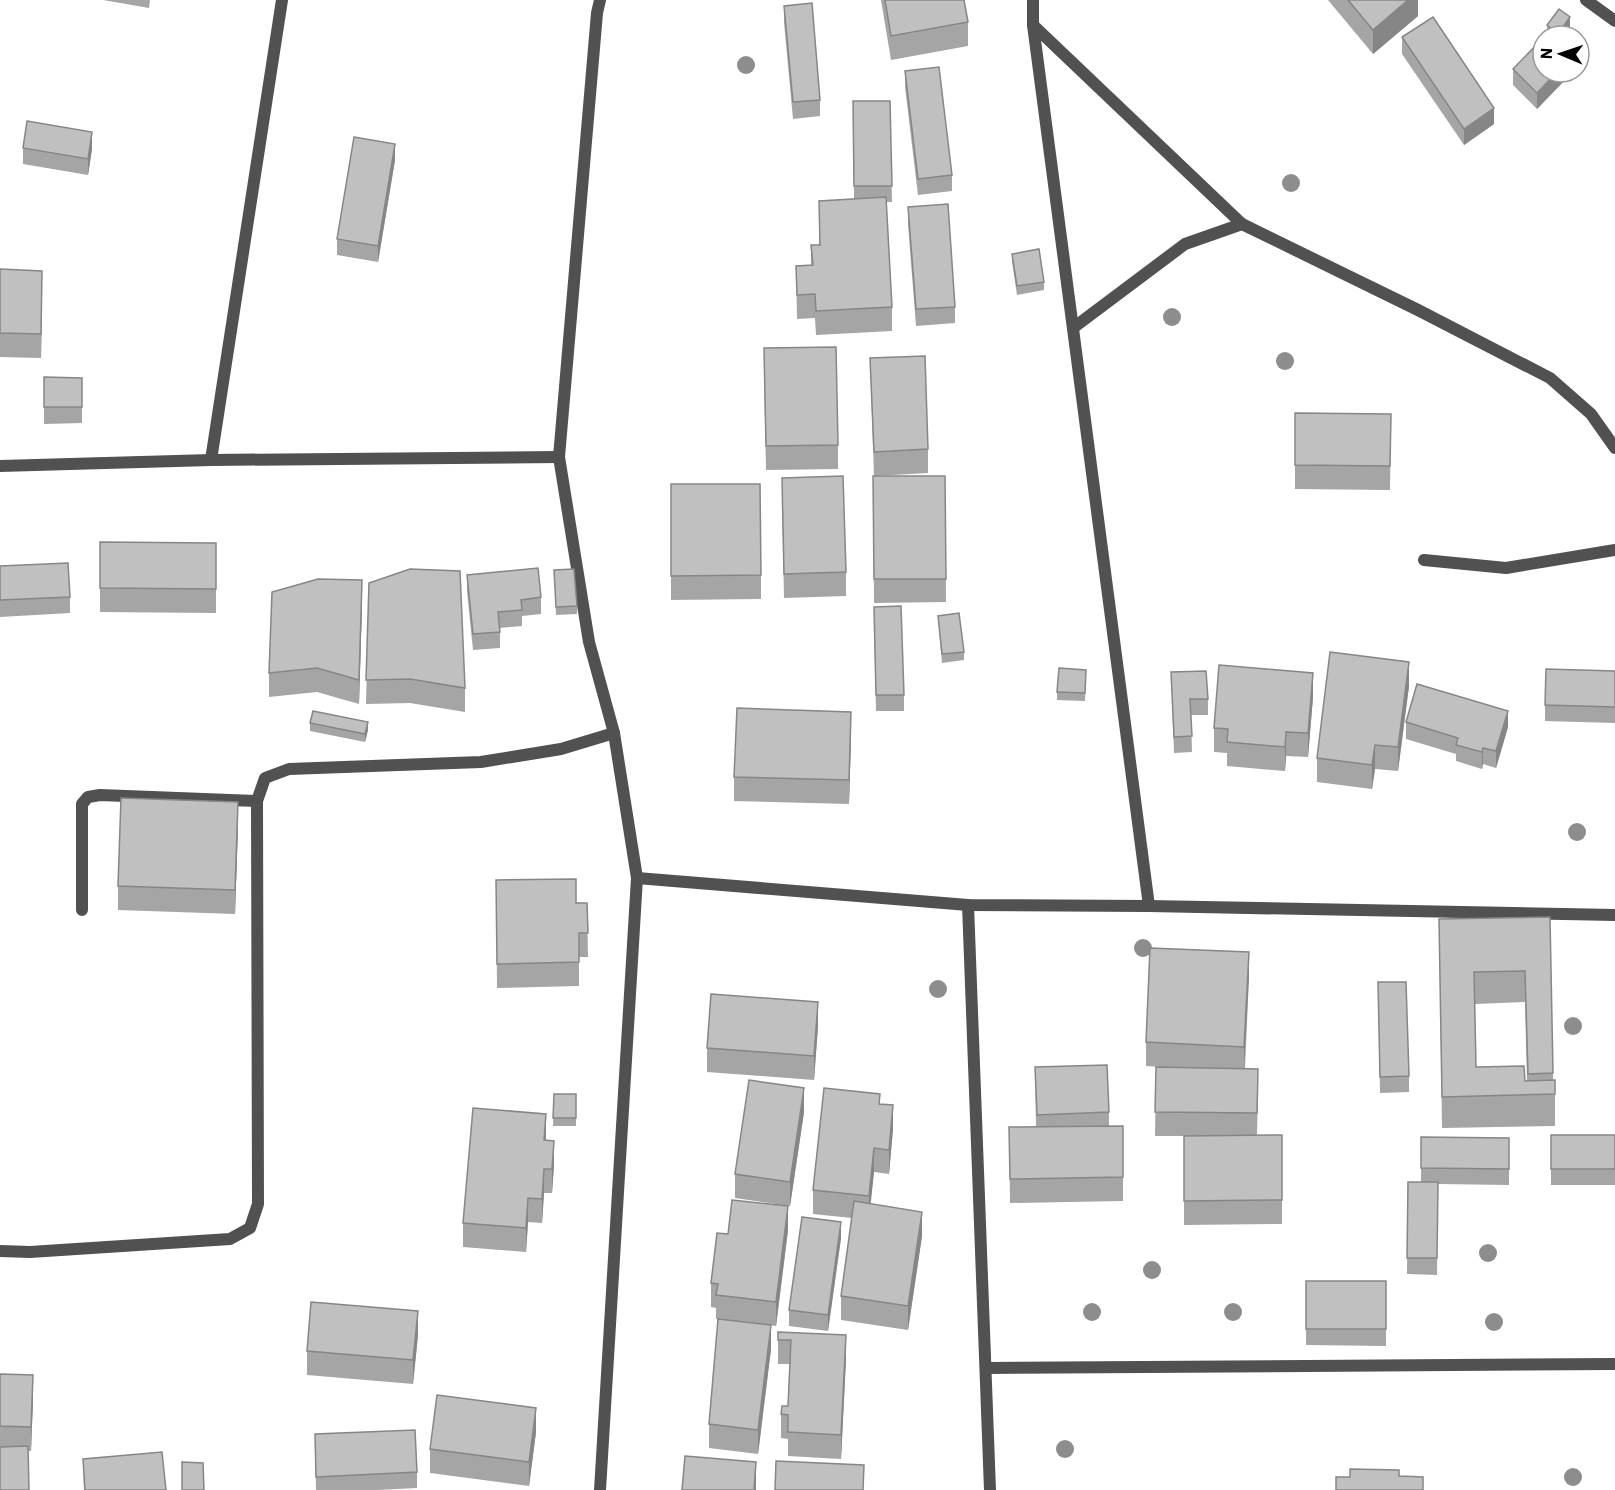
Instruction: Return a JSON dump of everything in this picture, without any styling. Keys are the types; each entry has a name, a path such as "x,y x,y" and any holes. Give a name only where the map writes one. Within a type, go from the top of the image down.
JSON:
{"street":[{"path":"211,460 282,0"},
{"path":"600,0 596,24 559,457 589,642 614,733 637,878 600,1490"},
{"path":"1033,0 1033,25 1149,906"},
{"path":"1586,0 1615,21"},
{"path":"1033,25 1242,225 1418,310 1550,378 1591,414 1615,448"},
{"path":"1073,328 1185,244 1242,225"},
{"path":"0,466 211,460 559,457"},
{"path":"1424,560 1506,568 1615,550"},
{"path":"0,1251 30,1252 230,1239 250,1227 258,1204 257,801 265,778 289,769 482,762 561,749 614,733"},
{"path":"82,910 82,804 88,797 100,795 257,801"},
{"path":"637,878 968,906 1149,906 1615,915"},
{"path":"968,906 990,1490"},
{"path":"987,1368 1615,1364"}],"building":[{"path":"885,0 964,0 968,22 891,36"},
{"path":"1348,0 1408,0 1373,30"},
{"path":"812,3 820,100 793,102 784,6"},
{"path":"1559,9 1570,17 1565,24 1548,24"},
{"path":"1433,17 1494,108 1464,129 1402,37"},
{"path":"1531,50 1531,84 1546,84 1537,93 1513,69"},
{"path":"939,67 952,175 918,179 905,71"},
{"path":"853,101 890,101 892,186 854,186"},
{"path":"27,121 92,132 88,159 23,148"},
{"path":"354,137 395,144 378,246 337,239"},
{"path":"886,197 892,307 816,311 815,294 797,295 796,266 813,265 811,245 820,245 819,201"},
{"path":"948,204 955,307 916,309 908,207"},
{"path":"1039,249 1044,282 1017,286 1012,254"},
{"path":"0,269 42,271 41,334 0,333"},
{"path":"836,347 838,445 766,446 764,348"},
{"path":"925,356 928,449 874,452 870,358"},
{"path":"44,377 82,378 82,407 44,407"},
{"path":"1295,413 1391,414 1390,466 1295,465"},
{"path":"843,476 846,572 784,574 782,478"},
{"path":"873,476 945,476 946,579 874,579"},
{"path":"671,484 760,484 761,575 671,576"},
{"path":"100,542 216,543 216,589 100,588"},
{"path":"68,563 70,597 0,600 0,566"},
{"path":"538,568 541,597 521,600 522,610 498,612 500,632 473,634 467,575"},
{"path":"410,569 460,571 465,688 410,679 366,680 369,583"},
{"path":"574,569 577,606 556,607 554,570"},
{"path":"318,579 362,580 359,680 317,668 269,673 272,592"},
{"path":"901,606 904,695 876,695 874,607"},
{"path":"959,613 964,652 942,654 938,616"},
{"path":"1330,652 1409,662 1398,747 1375,745 1372,765 1317,758"},
{"path":"1219,665 1313,673 1308,733 1286,732 1285,747 1227,742 1228,729 1214,728"},
{"path":"1059,668 1086,670 1085,693 1057,692"},
{"path":"1546,669 1615,671 1615,707 1545,705"},
{"path":"1206,671 1208,699 1190,699 1192,736 1174,737 1171,672"},
{"path":"1417,684 1508,711 1496,751 1483,748 1482,752 1456,745 1458,738 1406,722"},
{"path":"737,708 851,712 849,780 734,777"},
{"path":"313,711 368,722 365,734 310,723"},
{"path":"121,798 238,802 235,890 118,886"},
{"path":"576,879 576,903 587,903 588,933 579,933 579,962 497,964 496,880"},
{"path":"1550,917 1553,1073 1528,1074 1525,971 1474,972 1476,1067 1524,1066 1525,1081 1555,1080 1555,1094 1442,1097 1439,919"},
{"path":"1150,948 1249,952 1244,1047 1146,1042"},
{"path":"1378,982 1406,982 1409,1076 1380,1077"},
{"path":"711,994 818,1002 814,1056 707,1048"},
{"path":"1107,1065 1109,1112 1037,1115 1035,1067"},
{"path":"1156,1067 1258,1069 1257,1113 1155,1112"},
{"path":"749,1080 804,1088 790,1182 735,1174"},
{"path":"824,1088 880,1094 879,1104 893,1105 889,1150 874,1148 869,1196 813,1190"},
{"path":"554,1094 576,1094 576,1118 553,1118"},
{"path":"473,1108 546,1114 544,1140 554,1141 552,1169 544,1169 542,1199 528,1198 526,1228 463,1223"},
{"path":"1123,1126 1123,1177 1010,1179 1009,1127"},
{"path":"1282,1135 1282,1200 1184,1201 1184,1136"},
{"path":"1551,1135 1615,1135 1615,1169 1551,1169"},
{"path":"1421,1137 1509,1138 1509,1169 1421,1168"},
{"path":"1408,1182 1438,1182 1437,1258 1407,1258"},
{"path":"732,1200 788,1206 776,1302 716,1295 718,1284 711,1283 717,1233 728,1234"},
{"path":"854,1201 922,1212 908,1306 841,1296"},
{"path":"802,1217 841,1222 828,1315 789,1310"},
{"path":"1306,1281 1386,1281 1386,1329 1306,1329"},
{"path":"311,1302 418,1311 413,1360 307,1351"},
{"path":"718,1319 771,1325 758,1430 709,1424"},
{"path":"778,1332 846,1335 841,1435 788,1432 788,1415 781,1414 782,1406 788,1406 791,1340 778,1340"},
{"path":"0,1374 33,1375 31,1427 0,1426"},
{"path":"437,1395 536,1408 529,1462 430,1449"},
{"path":"415,1430 417,1472 316,1477 315,1434"},
{"path":"28,1446 29,1490 0,1490 0,1447"},
{"path":"162,1452 166,1490 85,1490 83,1459"},
{"path":"685,1456 756,1462 754,1490 682,1490"},
{"path":"776,1461 864,1465 863,1490 775,1490"},
{"path":"182,1462 203,1463 204,1490 182,1490"},
{"path":"1350,1469 1399,1470 1399,1476 1423,1477 1423,1490 1336,1490 1336,1477 1350,1477"}]}
